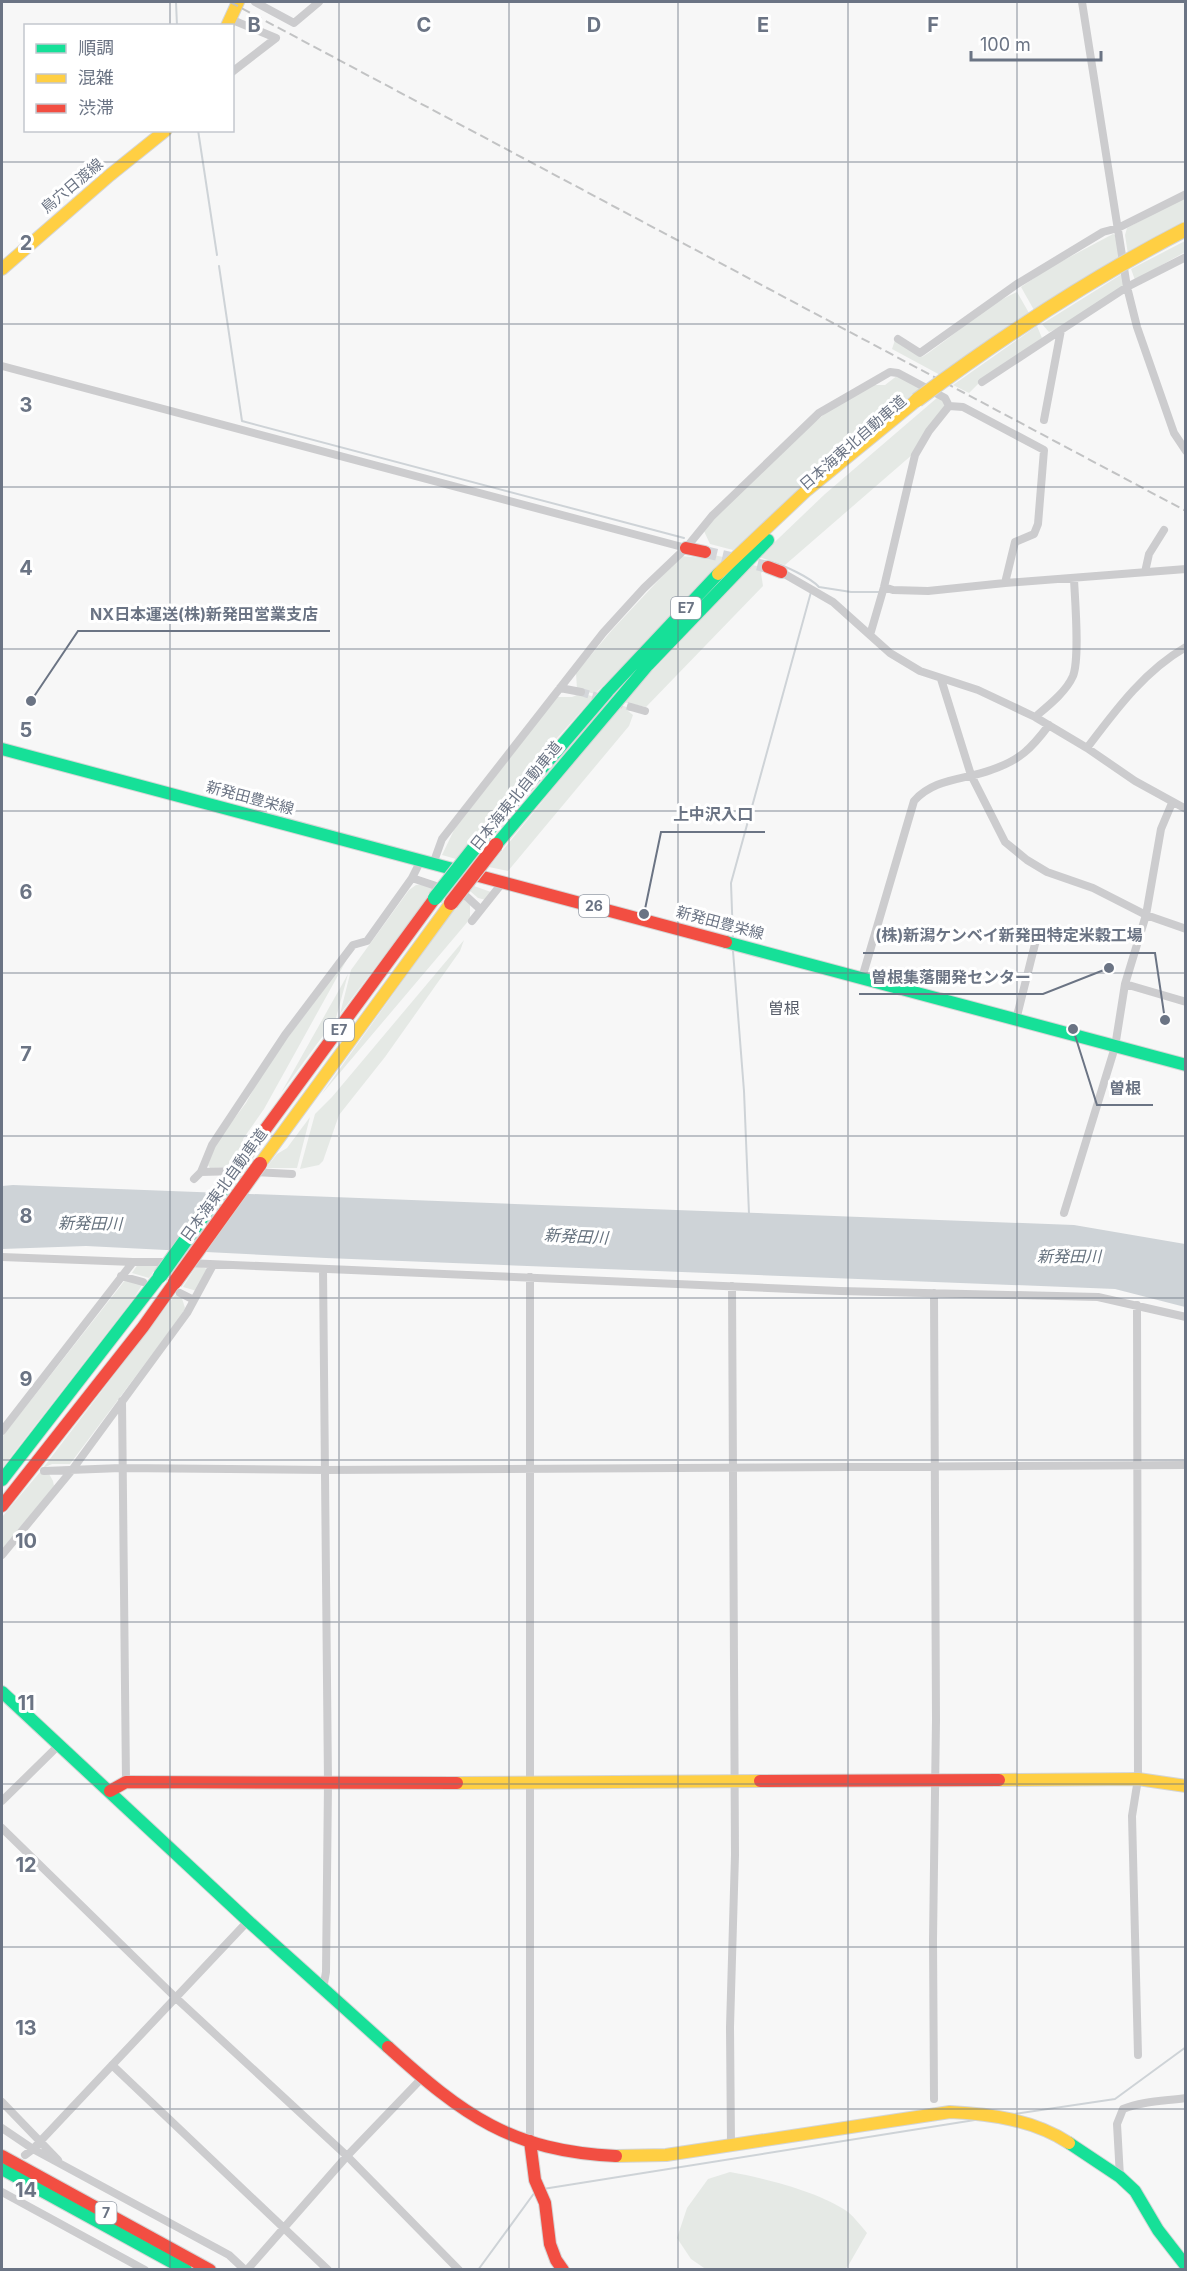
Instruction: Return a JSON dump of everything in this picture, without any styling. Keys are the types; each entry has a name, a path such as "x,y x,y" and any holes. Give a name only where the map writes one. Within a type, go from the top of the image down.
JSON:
{"main road":[{"path":"229,22 238,2"},
{"name":"鳥穴日渡線","path":"2,268 164,132"},
{"name":"日本海東北自動車道","path":"2,1480 160,1276 435,898 592,708 738,554 801,496 919,402 1040,312 1149,247 1185,229"},
{"name":"日本海東北自動車道","path":"2,1506 177,1287 260,1164 496,845 600,721 719,589 755,552 919,402 1051,313 1185,237"},
{"path":"686,548 705,552"},
{"name":"新発田豊栄線","path":"2,749 1185,1065"},
{"path":"2,1692 248,1921 422,2078 452,2102 494,2128 530,2141 588,2155 626,2157 666,2155 950,2112 991,2114 1034,2126 1061,2138 1120,2176 1135,2191 1158,2230 1185,2266"},
{"path":"110,1791 126,1782 530,1783 1138,1779 1185,1786"},
{"path":"530,2141 535,2180 545,2203 550,2244 563,2270"},
{"name":"7","path":"2,2156 210,2270"},
{"name":"7","path":"2,2169 186,2270"},
{"path":"2,2175 60,2200"}],"street":[{"path":"255,2 294,23 319,2"},
{"path":"1082,2 1127,287 1137,327 1174,434 1185,451"},
{"path":"229,22 276,38 234,70"},
{"path":"898,339 920,352 1017,284 1103,232 1118,228 1185,194"},
{"path":"982,382 1127,287 1185,257"},
{"path":"1044,420 1061,330"},
{"path":"2,366 686,548"},
{"path":"194,1179 201,1172 212,1145 285,1035 353,945 367,941 412,878 427,863 442,839 603,633 644,588 686,548 712,516 819,413 890,372 898,373 945,398 949,406"},
{"path":"949,406 963,407 1044,450 1038,524 1034,534 1014,542 1005,583"},
{"path":"870,635 884,587 915,455 929,431 949,406"},
{"path":"1145,572 1149,554 1164,530"},
{"path":"774,569 833,602 890,652 920,671 978,690 1035,717 1185,809"},
{"path":"884,587 893,590 928,591 1185,569"},
{"path":"1035,717 1059,695 1073,676 1076,648 1074,579"},
{"path":"1087,748 1131,692 1151,672 1185,647"},
{"path":"941,679 971,775 1005,842 1027,860 1047,872 1093,888 1146,915 1185,929"},
{"path":"560,688 580,692"},
{"path":"631,707 645,711"},
{"path":"862,978 914,801 927,788 989,771 1015,760 1031,748 1049,725"},
{"path":"1064,1213 1115,1047 1125,984 1146,915 1161,829 1172,803"},
{"path":"412,878 467,897 480,909"},
{"path":"472,921 502,882"},
{"path":"1016,1020 1037,936"},
{"path":"1125,984 1185,1002"},
{"path":"201,1172 292,1174"},
{"path":"2,1257 161,1261 732,1286 1098,1297 1185,1317"},
{"path":"2,1431 133,1262"},
{"path":"2,1555 72,1470 187,1313 213,1265"},
{"path":"323,1269 328,1783 326,1972 323,1989"},
{"path":"121,1276 143,1282"},
{"path":"530,1277 530,2141"},
{"path":"731,2145 730,2027 735,1781 732,1286"},
{"path":"177,1287 194,1300"},
{"path":"934,1293 936,1780 933,1940 934,2099"},
{"path":"1137,1305 1138,1779 1132,1816 1138,2055"},
{"path":"122,1401 126,1782"},
{"path":"44,1471 122,1468 325,1470 530,1467 1185,1465"},
{"path":"2,1801 60,1744"},
{"path":"2,1828 176,1998 347,2156 459,2270"},
{"path":"25,2155 41,2141 248,1921"},
{"path":"112,2065 328,2270"},
{"path":"2,2128 33,2149 230,2255 246,2270 347,2156 422,2078"},
{"path":"1120,2176 1117,2124 1122,2109 1135,2104 1185,2098"},
{"path":"2,2102 60,2163"},
{"path":"2,2192 145,2270"}],"shaded area":[{"path":"1185,197 1185,225 1128,254 1125,235 1127,228"},
{"path":"1113,234 1120,258 1034,310 1021,287 1049,268"},
{"path":"1185,241 1185,252 1135,280 1131,269"},
{"path":"1122,274 1124,286 1058,328 1049,332 1042,324"},
{"path":"1017,292 1029,313 942,376 892,349 895,340 922,357 980,314"},
{"path":"1037,326 1042,338 981,381 969,393 953,385"},
{"path":"898,375 926,389 733,550 710,544 703,529 809,427 827,412 871,385 885,385"},
{"path":"938,397 947,403 913,454 785,565 759,557 825,494"},
{"path":"704,553 723,557 724,561 595,694 577,689 576,673 612,630 681,556 703,558"},
{"path":"752,565 766,568 761,573 763,586 646,707 623,702"},
{"path":"577,691 594,697 540,757 456,859 442,855 454,830 557,697 572,697 577,695"},
{"path":"621,705 634,710 628,711 633,715 629,726 508,871 489,867"},
{"path":"424,884 435,888 340,1014 351,970 409,890 416,885"},
{"path":"474,886 491,892 486,900 478,898 470,891"},
{"path":"462,898 470,905 470,919 321,1095"},
{"path":"464,940 460,951 385,1057 339,1115 323,1161 319,1165 300,1169 315,1114 332,1097"},
{"path":"351,952 264,1109 243,1139 241,1154 229,1167 210,1168 208,1165 215,1144 246,1103 264,1070"},
{"path":"348,974 336,1018 281,1093"},
{"path":"310,1117 297,1168 266,1168 277,1154 287,1148"},
{"path":"138,1264 159,1264 149,1278 132,1273"},
{"path":"197,1265 207,1269 197,1291 183,1287"},
{"path":"126,1279 142,1285 134,1298 2,1468 2,1437"},
{"path":"176,1294 181,1295 185,1308 183,1313 70,1464 52,1464 43,1468"},
{"path":"40,1472 48,1472 54,1486 2,1549 2,1517"},
{"path":"730,2172 807,2192 848,2212 867,2233 848,2266 844,2270 707,2270 691,2259 677,2238 687,2208 708,2179"}],"water":[{"name":"新発田川","path":"2,1186 1074,1225 1185,1244 1185,1307 1115,1289 326,1258 86,1246 2,1249"}],"waterway":[{"path":"176,2 177,24"},
{"path":"198,132 217,255"},
{"path":"219,266 242,421 684,538"},
{"path":"771,562 797,572 819,587 851,592 881,592"},
{"path":"733,939 731,883 811,592"},
{"path":"733,951 744,1091 749,1214"},
{"path":"1014,2114 1115,2099 1186,2047"},
{"path":"543,2189 981,2119"},
{"path":"478,2270 535,2192"}],"tunnel":[{"path":"705,552 768,567"},
{"path":"581,692 631,707"}],"railway":[{"path":"230,2 1186,511"}],"traffic: fast":[{"path":"496,845 648,665 768,540"},
{"path":"479,842 608,691 718,574"},
{"path":"2,749 464,872"},
{"path":"435,898 479,842"},
{"path":"726,942 1186,1065"},
{"path":"160,1276 242,1161"},
{"path":"2,1480 160,1276"},
{"path":"2,1692 248,1921 388,2047"},
{"path":"1069,2143 1120,2177 1135,2191 1158,2230 1186,2266"},
{"path":"2,2169 186,2270"}],"traffic: slow":[{"path":"228,24 238,2"},
{"path":"2,269 110,175 164,132"},
{"path":"917,400 1048,309 1116,267 1186,229"},
{"path":"718,574 807,490 917,400"},
{"path":"260,1164 451,903"},
{"path":"999,1780 1138,1779 1186,1786"},
{"path":"457,1783 760,1781"},
{"path":"616,2156 666,2155 950,2112 981,2114 1012,2120 1056,2135 1069,2143"}],"traffic: jam":[{"path":"686,548 705,552"},
{"path":"768,567 781,572"},
{"path":"451,903 496,845"},
{"path":"464,872 726,942"},
{"path":"242,1161 435,898"},
{"path":"175,1282 260,1164"},
{"path":"2,1506 143,1327 175,1282"},
{"path":"760,1781 999,1780"},
{"path":"110,1791 126,1782 457,1783"},
{"path":"388,2047 440,2092 491,2125 517,2137 547,2146 579,2153 616,2156"},
{"path":"530,2141 535,2180 545,2203 550,2244 563,2270"},
{"path":"2,2156 210,2270"}],"place":[{"name":"NX日本運送(株)新発田営業支店","path":"31,701"},
{"name":"上中沢入口","path":"644,914"},
{"name":"曽根集落開発センター","path":"1109,968"},
{"name":"(株)新潟ケンベイ新発田特定米穀工場","path":"1165,1020"},
{"name":"曽根","path":"1073,1029"}],"district":[{"name":"曽根","path":"784,1008"}]}
